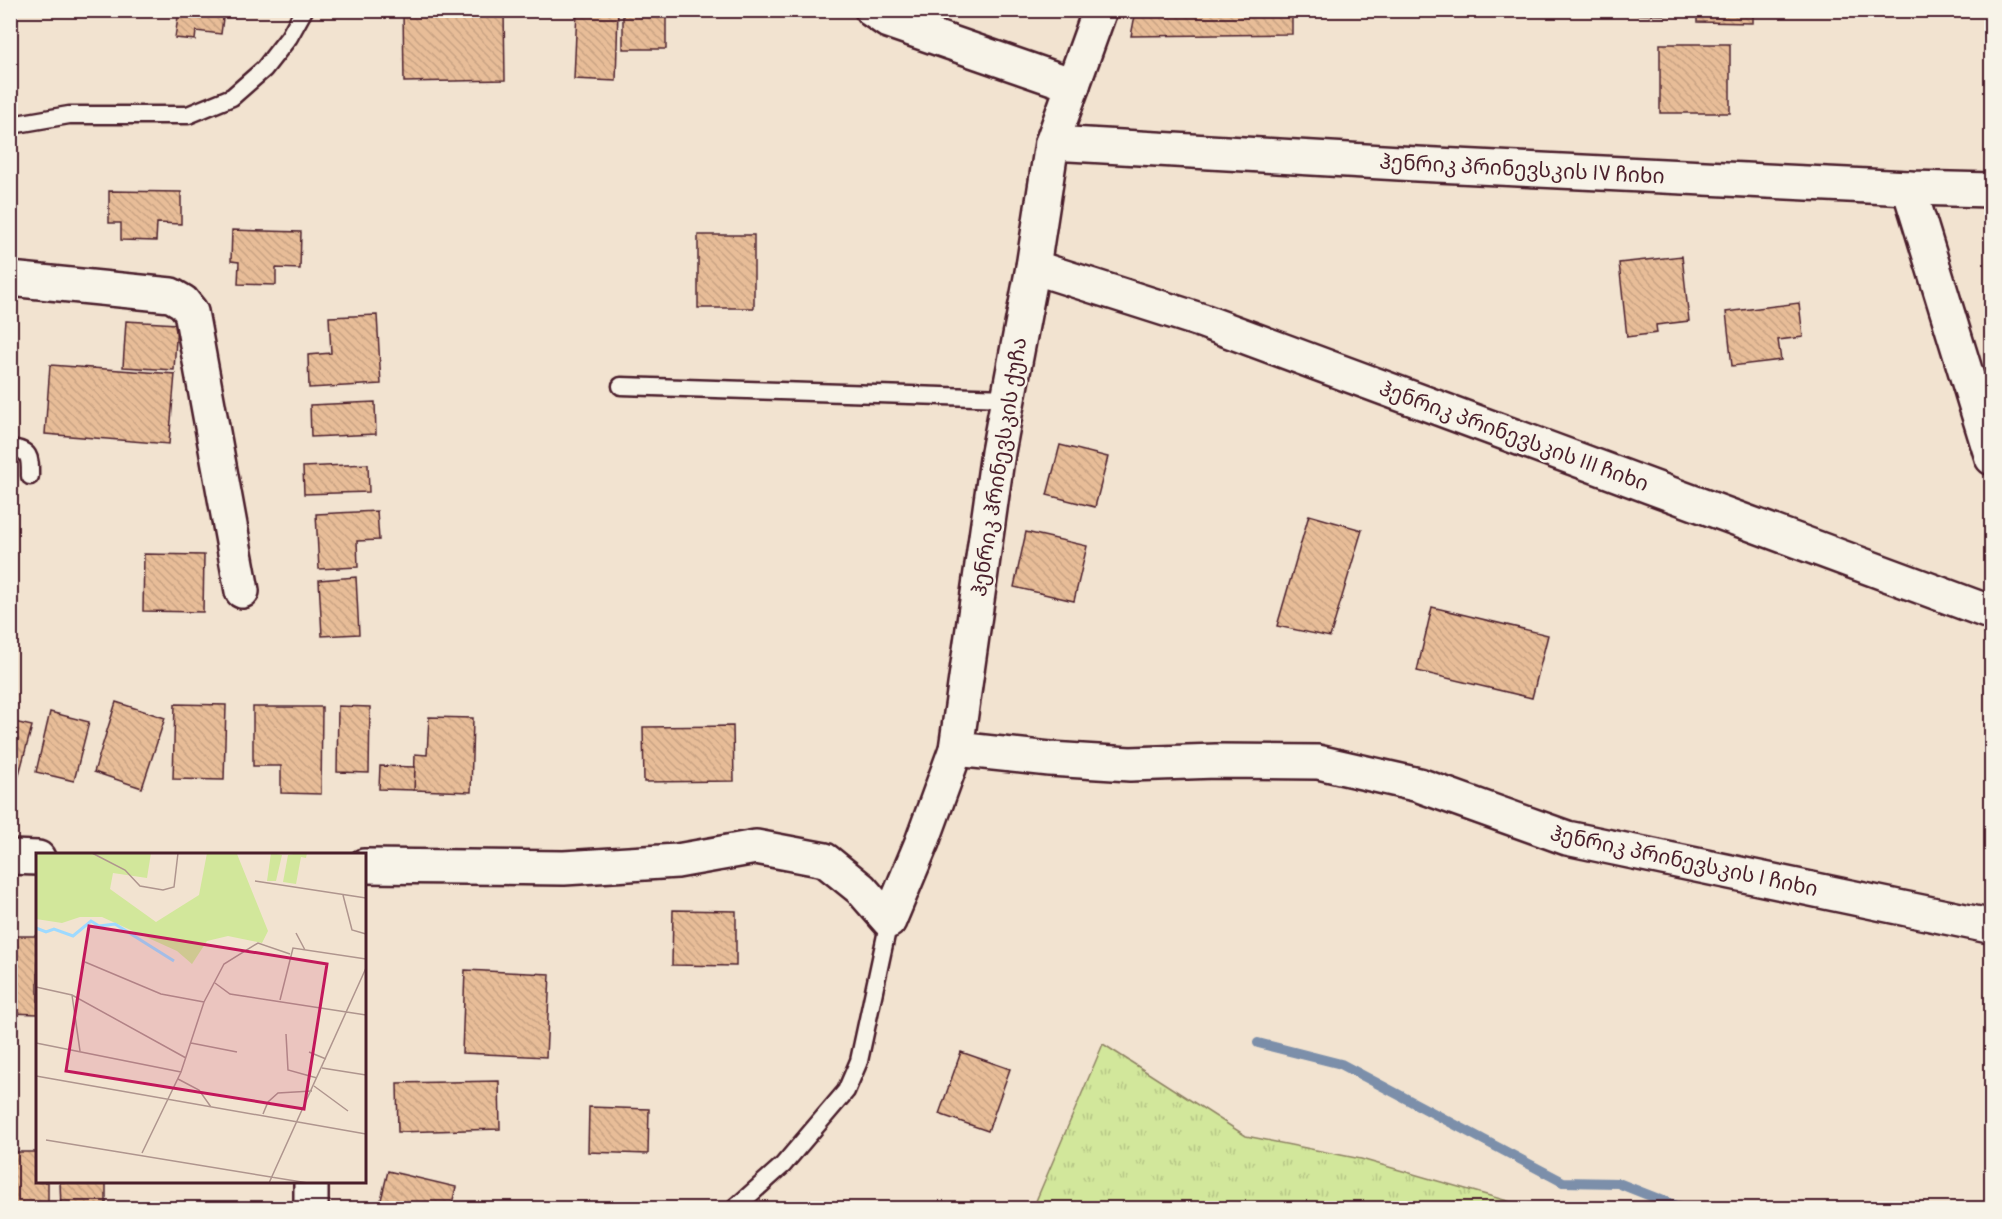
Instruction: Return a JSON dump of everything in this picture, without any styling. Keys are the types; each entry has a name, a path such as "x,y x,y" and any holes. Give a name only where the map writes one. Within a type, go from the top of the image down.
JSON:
{"street":[{"path":"872,10 888,21 1073,85"},
{"name":"ჰენრიკ ჰრინევსკის ქუჩა","path":"890,921 956,749 996,464 1033,267 1052,143 1100,10"},
{"name":"ჰენრიკ პრინევსკის IV ჩიხი","path":"1052,143 1406,163 1909,188 1992,190"},
{"path":"1909,188 1992,458"},
{"name":"ჰენრიკ პრინევსკის III ჩიხი","path":"1033,267 1203,321 1992,613"},
{"path":"10,279 171,295 183,302 191,312 242,591"},
{"name":"ჰენრიკ პრინევსკის I ჩიხი","path":"956,749 1050,759 1130,764 1216,761 1318,762 1419,785 1567,838 1989,926"},
{"path":"366,867 564,868 677,861 756,847 825,860 861,889 890,921"},
{"path":"10,857 36,858"},
{"path":"311,1183 311,1209"}],"lane":[{"path":"10,128 17,124 69,115 188,115 232,96 264,69 289,37 304,10"},
{"path":"621,386 1008,398"},
{"path":"10,448 20,449 27,453 30,458 30,476"},
{"path":"735,1209 783,1165 846,1090 859,1061 890,921"}],"green space":[{"path":"1103,1044 1246,1136 1361,1159 1532,1208 1033,1208"}],"building":[{"path":"179,10 224,10 221,34 196,31 195,40 175,38"},
{"path":"403,10 504,10 505,80 404,82"},
{"path":"577,10 618,10 616,81 574,79"},
{"path":"623,10 666,10 666,49 623,49"},
{"path":"1136,10 1292,10 1292,34 1131,36"},
{"path":"1616,10 1675,10 1675,15 1616,14"},
{"path":"1697,10 1753,10 1753,23 1697,22"},
{"path":"1660,44 1730,44 1730,113 1660,113"},
{"path":"109,191 181,192 181,224 157,223 156,241 121,240 121,223 109,223"},
{"path":"232,230 301,232 300,269 276,268 276,285 238,284 239,262 231,261"},
{"path":"698,235 754,235 754,308 698,308"},
{"path":"1682,256 1689,321 1656,325 1657,333 1627,337 1619,263"},
{"path":"1799,303 1803,337 1778,340 1781,360 1732,366 1726,312"},
{"path":"377,315 381,384 309,388 308,355 331,353 329,317"},
{"path":"126,321 177,324 174,370 123,367"},
{"path":"50,365 175,374 169,444 45,434"},
{"path":"375,402 376,434 311,437 310,405"},
{"path":"1060,445 1108,457 1095,507 1047,495"},
{"path":"368,464 369,492 304,494 303,467"},
{"path":"377,511 379,540 357,541 358,567 319,569 316,514"},
{"path":"1309,515 1362,530 1330,637 1277,626"},
{"path":"1026,532 1087,546 1074,601 1014,587"},
{"path":"144,554 204,555 203,612 143,611"},
{"path":"356,577 359,634 322,636 319,580"},
{"path":"1432,607 1548,635 1532,698 1417,671"},
{"path":"116,702 165,718 142,788 94,772"},
{"path":"175,704 226,705 224,780 173,779"},
{"path":"338,706 370,707 369,773 337,772"},
{"path":"253,707 322,707 321,794 281,793 281,766 253,766"},
{"path":"50,712 89,722 74,781 36,772"},
{"path":"429,717 473,718 471,792 414,790 415,754 427,755"},
{"path":"10,721 32,726 18,778 10,778"},
{"path":"733,726 734,781 644,782 643,727"},
{"path":"380,766 415,767 414,790 379,789"},
{"path":"673,910 736,911 736,966 672,965"},
{"path":"10,936 36,936 36,1014 10,1013"},
{"path":"465,970 550,974 546,1057 462,1053"},
{"path":"961,1052 1010,1069 988,1131 939,1114"},
{"path":"499,1081 500,1129 398,1132 397,1083"},
{"path":"589,1107 649,1109 648,1154 588,1152"},
{"path":"10,1152 36,1152 36,1183 48,1183 48,1208 10,1208"},
{"path":"388,1171 456,1187 451,1208 379,1208"},
{"path":"60,1183 106,1183 106,1208 61,1208"}],"waterway":[{"path":"1258,1043 1341,1064 1563,1182 1618,1183 1681,1208"}]}
